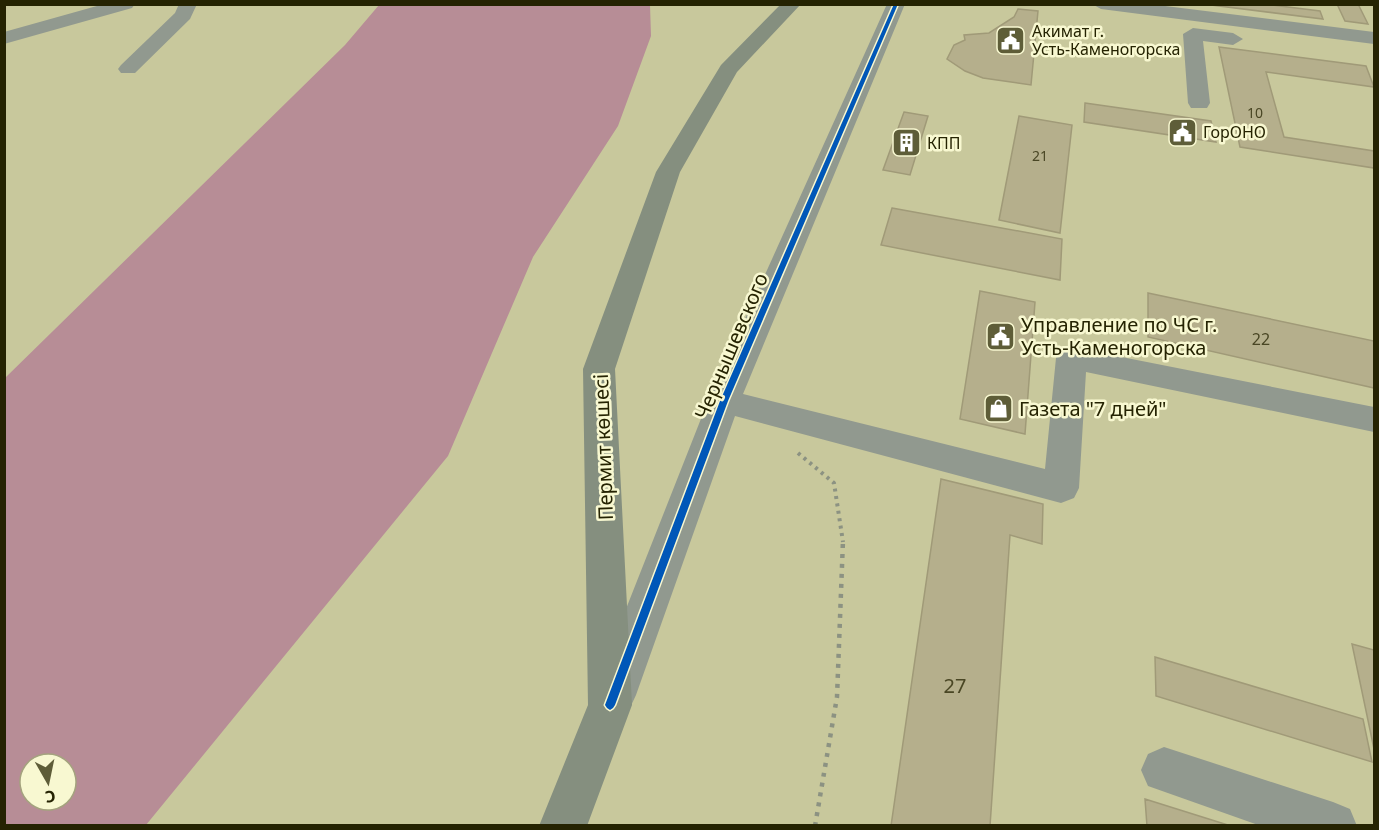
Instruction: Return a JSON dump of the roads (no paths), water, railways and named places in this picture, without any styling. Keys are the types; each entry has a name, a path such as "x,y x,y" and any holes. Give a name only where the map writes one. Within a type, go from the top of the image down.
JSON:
{"main road":[{"name":"Пермит көшесі","path":"563,825 610,705 608,555 599,369 668,172 728,69 791,4"}],"street":[{"path":"4,38 126,4"},
{"path":"128,69 183,15 188,4"},
{"name":"Чернышевского","path":"610,705 724,401 896,4"},
{"path":"1101,4 1335,25 1374,38"},
{"path":"1199,103 1193,34 1329,52"},
{"path":"724,401 1060,488 1071,358 1374,420"},
{"path":"1164,770 1333,825"}],"place":[{"name":"Акимат г. Усть-Каменогорска","path":"1011,40"},
{"name":"ГорОНО","path":"1182,132"},
{"name":"КПП","path":"906,143"},
{"name":"Управление по ЧС г. Усть-Каменогорска","path":"1000,336"},
{"name":"Газета \"7 дней\"","path":"998,408"}]}
